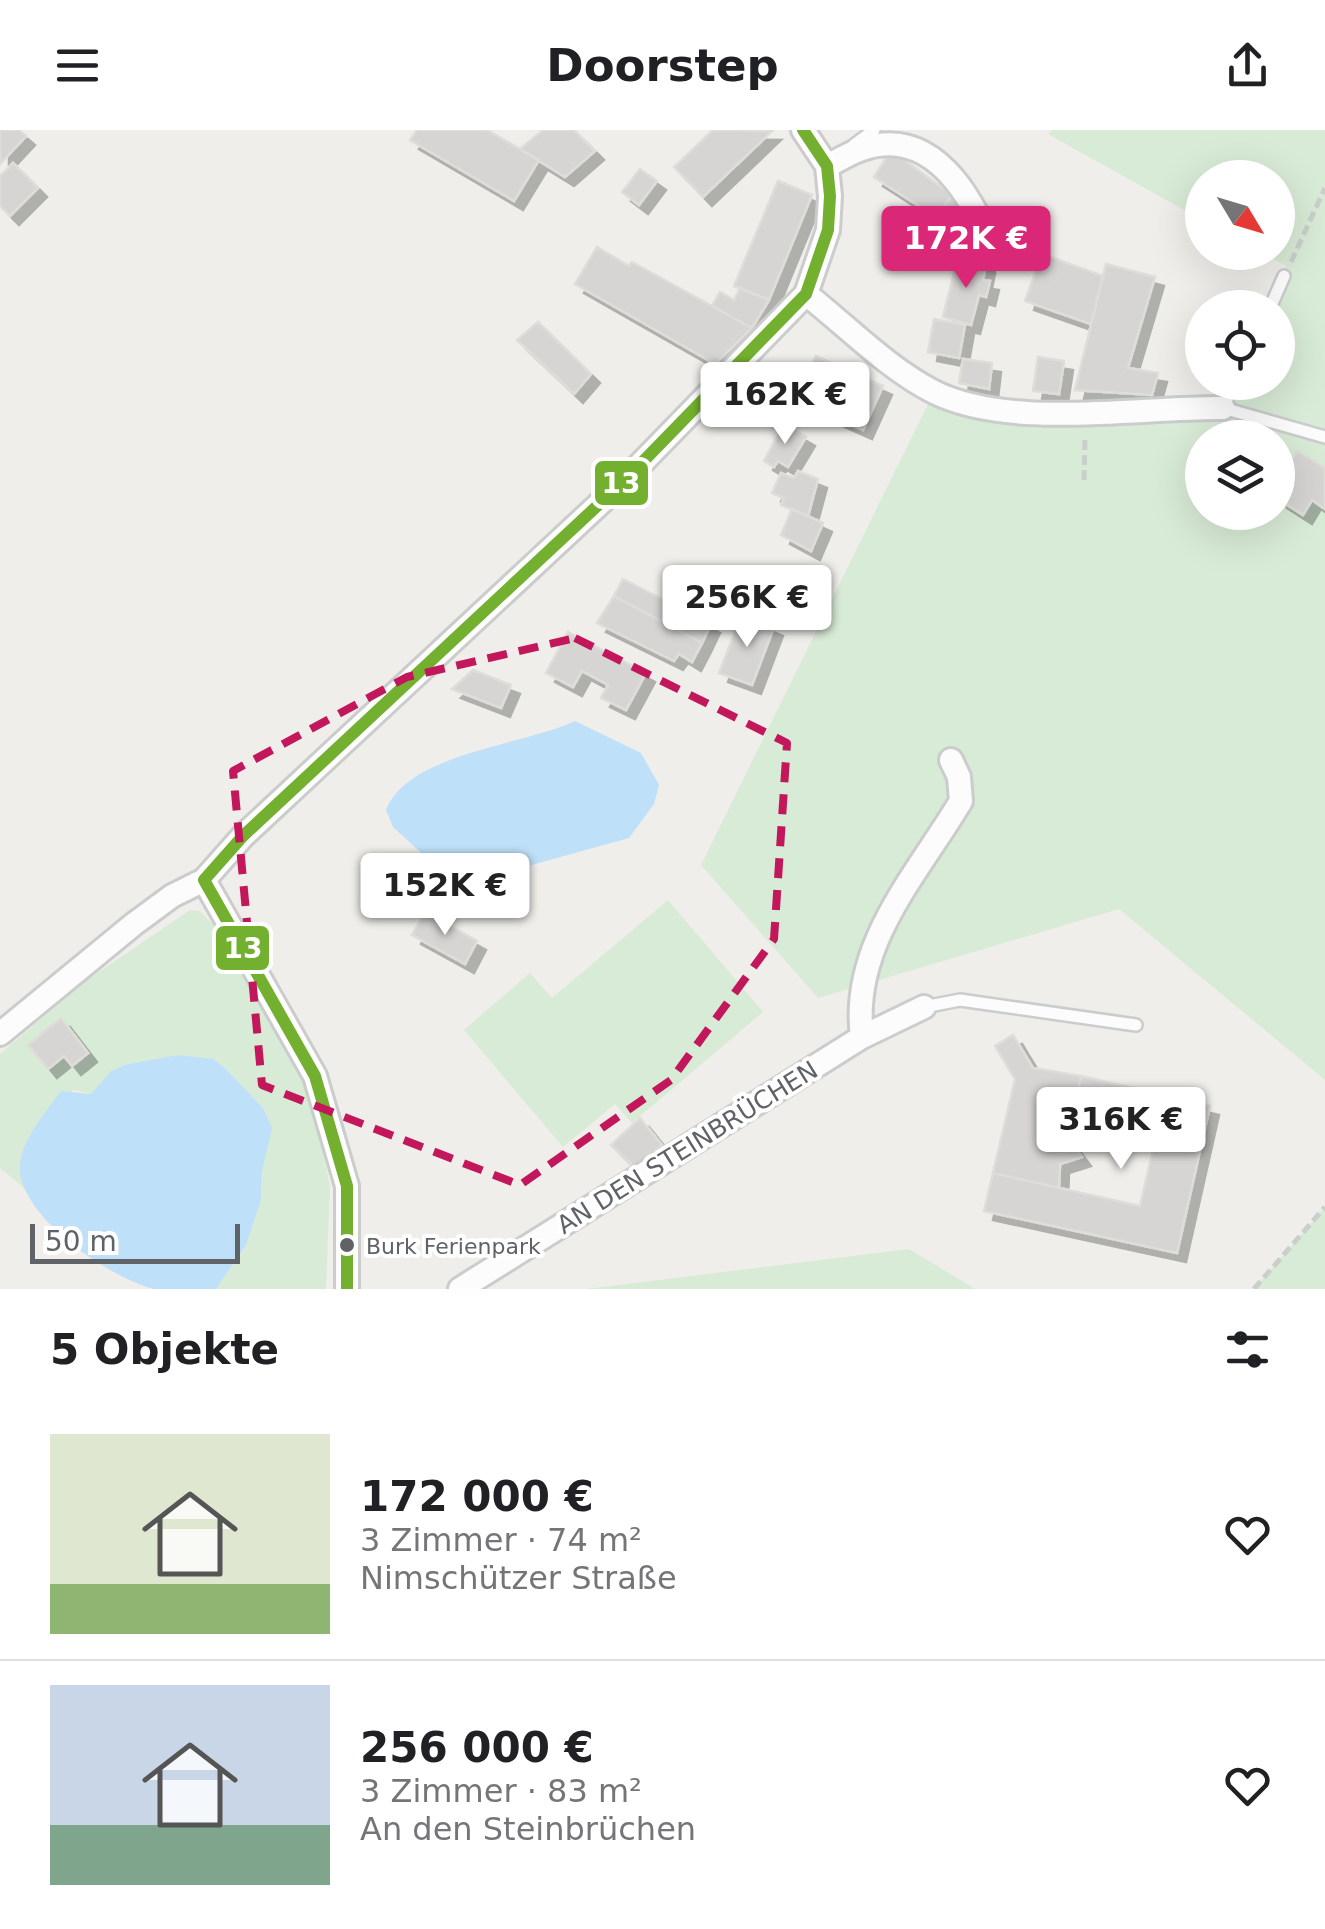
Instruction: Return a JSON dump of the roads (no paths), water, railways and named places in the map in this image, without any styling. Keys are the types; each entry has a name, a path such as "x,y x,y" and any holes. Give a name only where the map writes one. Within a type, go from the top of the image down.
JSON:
{"street":[{"path":"0,1034 134,924 172,896 204,880 243,836 625,480 806,294 828,230 827,166 803,130"},
{"path":"827,166 873,145 889,144 928,158 966,191 997,257"},
{"path":"806,294 908,377 960,403 1086,416 1223,408"},
{"path":"862,1037 859,1012 866,960 961,801 959,778 951,760"},
{"path":"204,880 315,1076 346,1186 347,1289"},
{"name":"AN DEN STEINBRÜCHEN","path":"460,1289 862,1037 924,1007"}],"lane":[{"path":"827,166 874,130"},
{"path":"1278,290 1284,276"},
{"path":"1227,400 1223,408 1325,437"},
{"path":"924,1007 960,1000 1136,1026"}],"water":[{"path":"575,721 641,753 659,785 654,804 629,838 481,879 441,871 393,827 386,810 398,791 418,775 470,753"},
{"path":"177,1055 213,1059 263,1108 272,1128 262,1171 261,1200 246,1245 216,1289 154,1289 113,1272 66,1239 46,1219 30,1199 21,1177 21,1157 28,1140 61,1091 91,1094 111,1071 124,1065"}],"place":[{"name":"Burk Ferienpark","path":"347,1245"}]}
